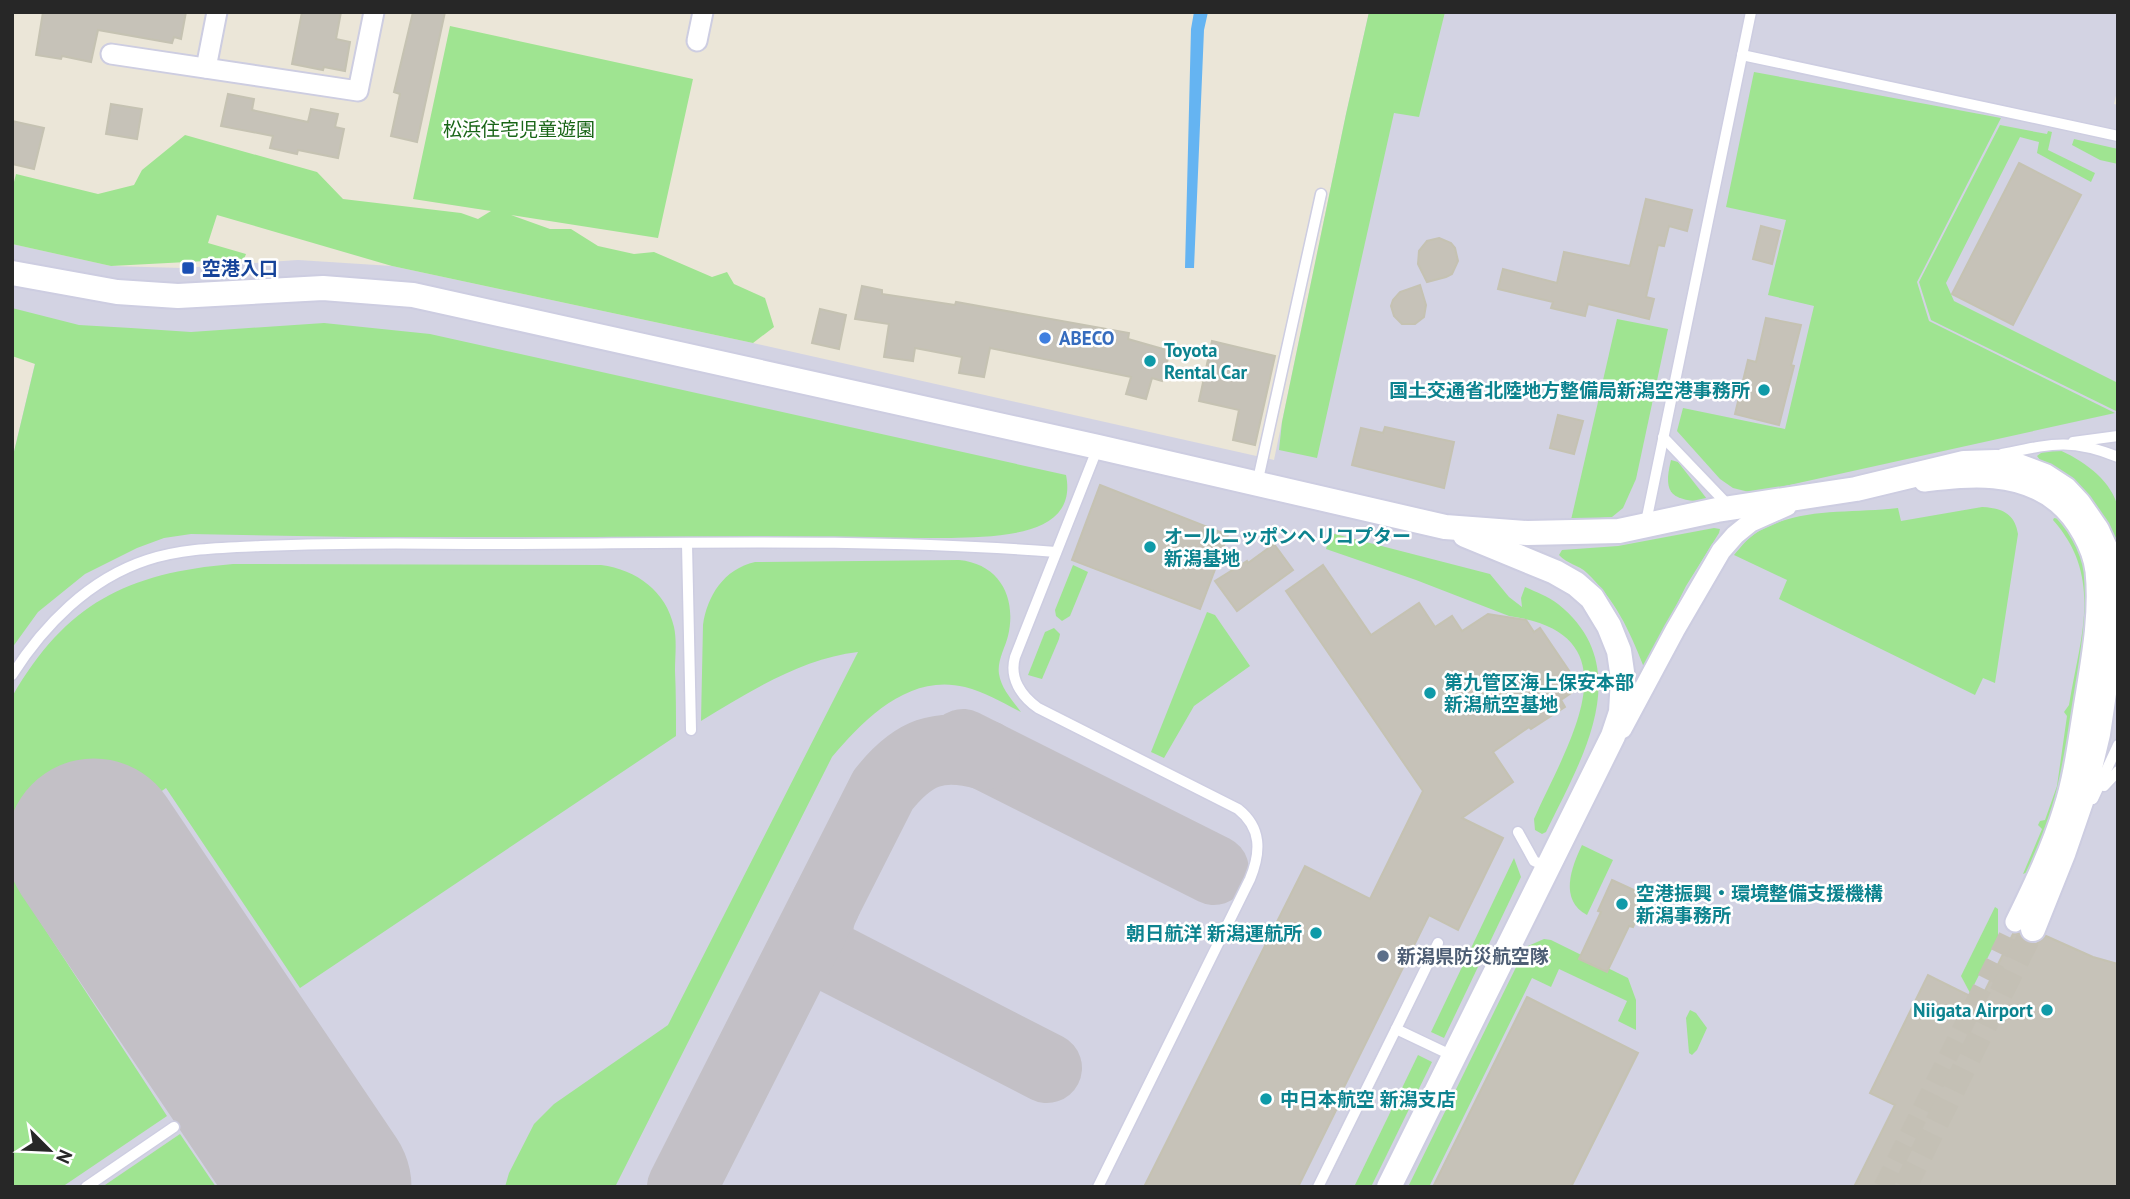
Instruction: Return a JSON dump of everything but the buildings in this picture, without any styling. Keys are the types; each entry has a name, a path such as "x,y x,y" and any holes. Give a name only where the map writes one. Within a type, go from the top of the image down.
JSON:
{"street":[{"path":"206,68 217,12"},
{"path":"111,54 358,91 374,12"},
{"path":"697,41 703,12"},
{"path":"12,273 117,292 178,296 323,288 412,295 1445,527 1527,533 1619,531 1731,509 1856,489 1964,463 1996,461 2013,464 2045,476 2065,489 2097,530 2108,554 2114,583 2113,625 2106,679 2098,734 2084,793 2063,853 2024,925"},
{"path":"1856,489 1967,478 1992,477 2018,482 2056,503 2074,521 2089,550 2095,569 2096,597 2090,668 2070,785 2039,871 2024,925"},
{"path":"1565,835 1675,630 1721,551 1751,522 1809,497"},
{"path":"1390,1187 1549,868 1613,736 1621,712 1623,679 1619,651 1609,626 1592,598 1576,584 1555,572 1445,527"}],"lane":[{"path":"1645,525 1752,12"},
{"path":"1742,55 2118,136"},
{"path":"1257,485 1321,194"},
{"path":"1964,463 2062,443 2118,436"},
{"path":"1664,437 1731,509"},
{"path":"2062,443 2099,450 2118,457"},
{"path":"1098,447 1012,668 1014,678 1022,693 1038,708 1237,808 1252,824 1258,841 1257,858 1250,879 1098,1187"},
{"path":"12,675 29,648 64,611 104,579 146,560 191,549 318,543 867,544 1056,552"},
{"path":"687,544 691,730"},
{"path":"2024,925 2090,805 2118,745"},
{"path":"2090,805 2118,771"},
{"path":"1518,832 1534,861 1549,868"},
{"path":"1318,1187 1438,943"},
{"path":"1396,1029 1455,1057"},
{"path":"86,1187 174,1128"}],"shaded area":[{"name":"Niigata Airport","path":"1369,12 2118,12 2118,87 2114,104 2118,105 2118,1187 12,1187 12,460 35,363 12,355 12,244 111,266 182,268 298,260 392,266 753,343 1274,460"}],"green space":[{"path":"1369,12 1445,12 1419,117 1394,113 1317,458 1279,450 1282,422"},
{"name":"松浜住宅児童遊園","path":"450,26 693,79 658,238 511,215 550,229 571,229 598,246 634,254 654,252 712,277 727,272 734,284 765,298 774,327 753,343 392,266 217,215 208,243 246,254 244,259 111,266 12,244 12,190 16,174 98,194 134,185 142,170 185,135 317,172 343,199 461,213 478,219 491,211 413,199"},
{"path":"1754,72 2001,118 1917,282 1929,321 2115,413 1753,493 1733,488 1720,479 1677,431 1683,408 1785,429 1814,306 1768,295 1786,220 1726,207"},
{"path":"2000,125 2047,134 2048,131 2052,132 2048,150 2095,173 2091,182 2037,153 2039,142 2020,137 1946,283 1954,301 2118,383 2118,412 1931,320 1919,282"},
{"path":"2074,139 2118,149 2118,164 2100,160 2072,145"},
{"path":"12,308 79,325 191,332 324,323 430,334 1066,475 1066,496 1059,512 1046,523 1029,530 951,538 357,537 191,534 164,538 137,548 85,574 38,612 12,648 12,460 35,364 12,356"},
{"path":"1617,319 1668,329 1636,479 1623,508 1612,517 1571,520"},
{"path":"2057,449 2093,471 2113,495 2119,516 2118,560 2037,456 2045,450"},
{"path":"1671,460 1678,462 1707,502 1686,500 1673,494 1668,481"},
{"path":"1982,507 2010,516 2018,534 1995,683 1983,678 1975,695 1779,599 1787,580 1734,555 1753,535 1787,519 1805,515 1898,508 1901,521"},
{"path":"2054,518 2060,519 2086,562 2089,608 2063,774 2054,809 2030,871 2023,874 2042,829 2038,825 2045,820 2057,786 2067,716 2064,712 2069,705 2082,632 2083,586 2079,564"},
{"path":"1720,529 1719,533 1686,586 1646,666 1643,665 1627,627 1606,594 1584,570 1559,555 1562,550 1618,546"},
{"path":"1331,533 1490,574 1509,597 1522,607 1521,598 1525,587 1558,604 1582,629 1595,656 1599,685 1595,715 1574,775 1546,832 1542,834 1535,830 1534,819 1575,727 1583,697 1583,669 1573,645 1549,627 1509,616 1326,549"},
{"path":"959,560 985,568 995,576 1007,596 1010,622 1000,659 999,674 1004,689 1021,712 980,692 945,684 907,693 873,714 832,757 615,1187 505,1187 509,1173 534,1124 554,1104 668,1025 858,652 817,661 776,678 701,721 703,625 708,604 719,585 734,571 755,562"},
{"path":"233,564 601,565 626,572 638,577 657,593 670,614 674,627 676,736 300,988 166,788 20,891 167,1116 62,1187 12,1187 12,697 54,638 78,616 103,599 131,585 161,575"},
{"path":"1073,565 1088,572 1070,616 1062,621 1056,616 1055,610"},
{"path":"1207,612 1215,615 1250,666 1194,706 1164,758 1151,752"},
{"path":"1054,628 1060,634 1059,639 1042,679 1028,675 1045,632"},
{"path":"1582,845 1613,860 1587,915 1578,909 1570,892 1571,873"},
{"path":"1514,858 1521,877 1444,1038 1431,1032"},
{"path":"1995,907 1998,909 1998,937 1970,993 1961,976"},
{"path":"1544,939 1628,978 1636,1000 1636,1030 1618,1021 1627,1001 1559,969 1551,987 1532,978 1429,1187 1408,1187 1523,953 1528,946"},
{"path":"1690,1010 1696,1013 1707,1028 1692,1055 1689,1053 1686,1018"},
{"path":"1418,1055 1432,1062 1371,1187 1354,1187"},
{"path":"180,1134 216,1187 102,1187"}],"water":[{"path":"1194,12 1208,12 1204,30 1194,268 1185,268 1191,29"}],"taxiway":[{"path":"963,744 1214,870"},
{"path":"682,1187 883,790 905,767 928,753 954,750 985,755"},
{"path":"826,903 818,931 821,944 829,956 1047,1068"}],"runway":[{"path":"94,846 324,1187"}],"tunnel":[{"path":"1883,1187 2015,922"},
{"path":"1905,1187 2033,929"}],"place":[{"name":"空港入口","path":"188,268"},
{"name":"ABECO","path":"1045,338"},
{"name":"Toyota Rental Car","path":"1150,361"},
{"name":"国土交通省北陸地方整備局新潟空港事務所","path":"1764,390"},
{"name":"オールニッポンヘリコプター 新潟基地","path":"1150,547"},
{"name":"第九管区海上保安本部 新潟航空基地","path":"1430,693"},
{"name":"空港振興・環境整備支援機構 新潟事務所","path":"1622,904"},
{"name":"朝日航洋 新潟運航所","path":"1316,933"},
{"name":"新潟県防災航空隊","path":"1383,956"},
{"name":"Niigata Airport","path":"2047,1010"},
{"name":"中日本航空 新潟支店","path":"1266,1099"}]}
